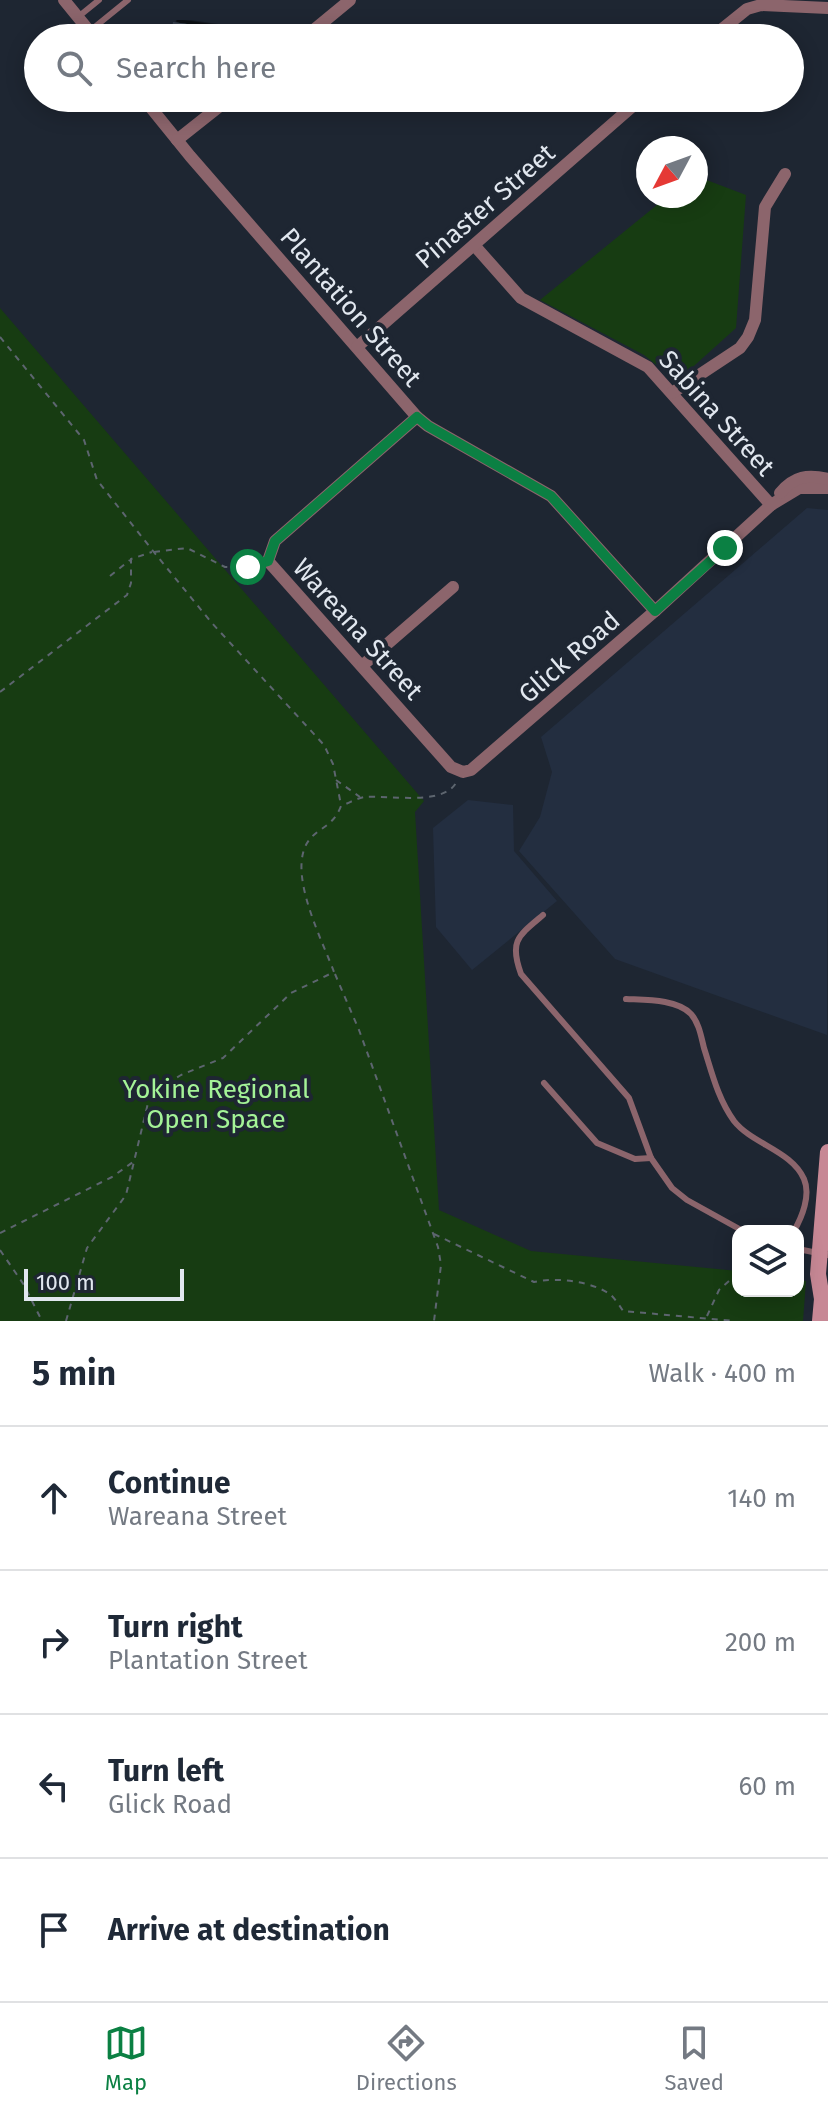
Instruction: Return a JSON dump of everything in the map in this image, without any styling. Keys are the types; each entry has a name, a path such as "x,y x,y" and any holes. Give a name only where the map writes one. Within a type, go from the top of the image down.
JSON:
{"street":[{"path":"64,0 83,24"},
{"path":"321,24 350,0"},
{"path":"728,24 760,2 828,8"},
{"name":"Plantation Street","path":"154,112 417,417 551,496 655,611"},
{"path":"177,140 212,112"},
{"name":"Pinaster Street","path":"357,347 626,112"},
{"path":"672,393 740,348 748,337 755,320 765,207 785,174"},
{"name":"Sabina Street","path":"474,245 521,298 637,359 672,393 771,505"},
{"name":"Wareana Street","path":"417,417 275,541 268,561 451,767 463,772"},
{"name":"Glick Road","path":"463,772 471,770 655,611 771,505 783,489 800,477 809,475 828,479"},
{"name":"Glick Road","path":"771,505 799,488 828,488"},
{"path":"363,665 453,587"},
{"path":"822,1299 818,1274 824,1255 828,1152"},
{"path":"820,1321 828,1271"}],"lane":[{"path":"78,17 99,0"},
{"path":"103,24 128,0"},
{"path":"543,915 521,934 514,954 521,974 629,1098 651,1158 661,1175 687,1200 732,1225"},
{"path":"626,999 680,1006 690,1013 697,1025 715,1085 736,1123 791,1162 804,1179 807,1198 796,1225"},
{"path":"544,1083 597,1143 635,1159 651,1158"},
{"path":"804,1250 824,1255"}],"path":[{"path":"0,337 84,440 97,480 153,552 211,622 324,745 333,764 341,806 336,819 313,835 305,848 300,868 307,901 359,1030 433,1234 441,1265 434,1321"},
{"path":"110,576 131,559 153,552 187,548 225,567 248,567 268,561"},
{"path":"0,692 127,595 131,583 131,559"},
{"path":"341,806 361,797 437,796 453,788 463,772"},
{"path":"335,780 361,797"},
{"path":"66,1321 87,1248 126,1195 148,1103 159,1088 181,1075 223,1058 291,993 334,972"},
{"path":"0,1233 112,1177 134,1160"},
{"path":"433,1234 534,1282 551,1278 594,1287 611,1295 623,1311 734,1321"},
{"path":"0,1250 24,1285 42,1321"},
{"path":"706,1317 719,1290 732,1278"}],"shaded area":[{"path":"807,508 828,510 827,1035 615,959 519,851 540,817 552,772 541,737"},
{"path":"468,800 513,805 514,851 557,901 472,970 436,927 433,828"}],"green space":[{"path":"708,181 746,195 736,328 685,374 668,374 644,355 540,300 653,208 708,208"},
{"name":"Yokine Regional Open Space","path":"0,308 424,801 415,812 439,1210 531,1251 732,1270 732,1297 804,1297 806,1281 803,1321 0,1321"}],"route":[{"path":"248,567 268,561 275,541 417,417 551,496 655,611 725,548"}]}
